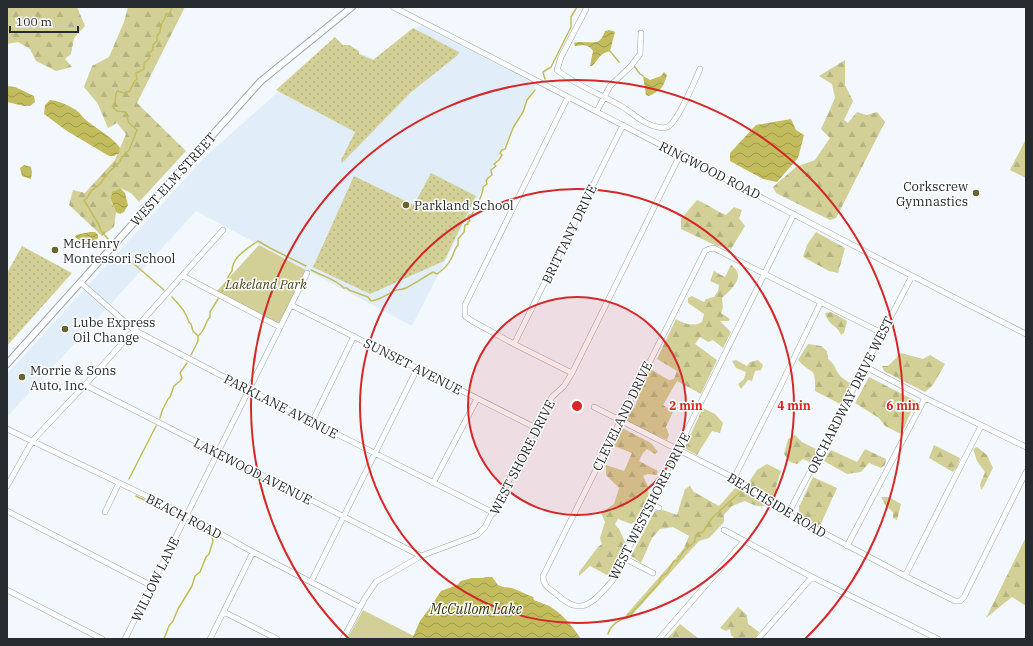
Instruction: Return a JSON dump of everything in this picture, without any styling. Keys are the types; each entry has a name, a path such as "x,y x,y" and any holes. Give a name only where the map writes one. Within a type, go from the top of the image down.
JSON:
{"main road":[{"name":"WEST ELM STREET","path":"7,364 261,81 352,7"}],"street":[{"name":"RINGWOOD ROAD","path":"393,7 597,111 1026,334"},
{"path":"586,9 561,57 557,70 579,86 622,106 641,119 658,127 667,127 675,121 700,69"},
{"path":"597,111 610,86 640,54 641,33"},
{"path":"568,97 465,305 465,316 514,344 572,373"},
{"name":"BRITTANY DRIVE","path":"514,344 623,125"},
{"name":"WEST SHORE DRIVE","path":"343,639 359,607 376,582 420,556 477,535 485,527 494,513 552,397 564,386 572,373 680,155"},
{"name":"WEST WESTSHORE DRIVE","path":"571,605 580,607 589,603 596,598 613,580 794,214"},
{"path":"7,486 33,440 85,385 223,230"},
{"name":"CLEVELAND DRIVE","path":"571,605 546,586 543,581 543,576 705,251 714,248 764,274"},
{"name":"WILLOW LANE","path":"125,639 307,273"},
{"path":"764,274 882,334"},
{"path":"183,276 280,327"},
{"name":"ORCHARDWAY DRIVE WEST","path":"788,514 866,367 912,276"},
{"name":"PARKLANE AVENUE","path":"80,282 134,330 374,454 494,513"},
{"path":"734,478 777,394 821,302"},
{"name":"SUNSET AVENUE","path":"291,304 536,428"},
{"path":"312,422 354,336"},
{"path":"866,367 925,398 1026,447"},
{"path":"311,582 417,368"},
{"name":"LAKEWOOD AVENUE","path":"85,385 420,556"},
{"path":"847,546 925,398"},
{"path":"433,482 477,399"},
{"name":"BEACHSIDE ROAD","path":"594,407 734,478 788,514 955,601 960,601 964,597 1026,472"},
{"path":"905,576 981,426"},
{"name":"BEACH ROAD","path":"7,429 33,440 186,515 253,552 359,607"},
{"path":"105,512 119,483"},
{"path":"651,504 659,508"},
{"path":"7,511 152,586"},
{"path":"724,530 812,577 938,639"},
{"path":"660,639 744,541"},
{"path":"210,639 253,552"},
{"path":"624,558 653,573"},
{"path":"758,639 812,577"},
{"path":"7,590 102,639"},
{"path":"224,612 277,639"}],"shaded area":[{"name":"Parkland School","path":"421,25 536,84 412,326 196,211 7,417 7,374 206,156 334,42 374,59"}],"green space":[{"path":"7,7 77,7 85,26 74,38 71,54 65,59 72,67 56,71 36,61 30,49 18,42 7,44"},
{"path":"128,7 185,7 137,103 186,151 139,202 131,193 120,188 115,190 110,199 116,212 114,227 102,236 69,205 73,190 85,193 115,160 126,134 117,123 108,128 98,104 84,87 92,66 109,57 124,22"},
{"path":"413,28 459,52 458,55 410,93 342,163 341,160 355,132 276,90 335,37 343,45 349,45 359,51 359,54 373,60"},
{"path":"845,60 845,85 853,101 844,120 848,123 857,112 867,115 877,112 885,122 836,218 830,220 776,193 773,187 796,167 815,160 830,138 821,129 835,98 832,84 819,76"},
{"path":"1026,139 1026,178 1010,170"},
{"path":"431,173 476,196 444,261 370,294 313,267 354,176 414,205"},
{"path":"697,200 726,215 734,207 742,210 739,218 745,226 731,249 717,246 681,229 681,219"},
{"path":"816,232 845,248 838,273 829,271 803,257 807,245"},
{"name":"Lakeland Park","path":"259,245 308,271 280,327 215,293"},
{"path":"22,246 72,273 7,346 7,273"},
{"path":"731,265 736,269 738,278 730,291 722,298 723,307 721,313 730,319 729,321 720,321 731,332 723,348 713,340 708,342 700,337 695,344 717,360 701,394 677,381 663,405 673,412 666,427 669,435 667,440 628,422 626,419 628,413 633,410 640,389 650,369 669,380 674,379 677,371 657,359 676,319 689,324 699,324 702,322 704,314 688,303 688,298 692,296 704,302 706,299 714,297 718,291 719,285 710,281 714,271 725,277"},
{"path":"831,312 847,321 844,333 841,335 829,321 825,313"},
{"path":"808,344 821,346 827,351 828,359 833,364 839,375 852,384 842,405 815,391 814,374 798,360"},
{"path":"901,353 923,359 930,355 945,364 933,385 925,392 884,371 882,366 888,366"},
{"path":"736,360 747,366 750,362 758,360 763,365 761,370 755,371 752,381 748,380 741,389 738,384 744,379 746,372 736,368 732,361"},
{"path":"869,377 916,401 901,434 885,426 879,418 855,403"},
{"path":"703,408 715,414 723,423 720,433 712,431 697,455 684,448"},
{"path":"622,428 651,443 658,452 655,454 647,449 639,461 658,471 657,475 648,474 643,476 648,486 649,496 638,520 631,524 618,519 615,524 626,544 613,569 607,575 590,566 579,576 579,572 602,544 600,538 605,522 601,513 614,504 619,488 606,475 606,465 624,471 632,453 614,446"},
{"path":"795,435 802,442 818,450 812,463 803,459 797,464 790,462 784,454 788,439"},
{"path":"934,445 960,458 957,467 953,472 929,458"},
{"path":"977,447 987,455 993,468 981,490 980,485 985,472 977,461 973,449"},
{"path":"865,449 886,459 885,465 881,468 869,463 861,472 847,474 824,461 831,450 857,462"},
{"path":"767,464 781,471 776,487 776,500 764,506 754,505 745,501 732,506 724,515 724,522 709,538 699,541 632,615 625,616 684,548 689,536 673,527 660,529 652,538 641,563 631,556 655,511 663,510 677,515 685,489 690,486 694,492 719,506 737,486 749,482 757,470"},
{"path":"813,477 837,488 819,528 799,517 799,507"},
{"path":"881,497 889,497 901,504 897,520 893,518 893,512 886,506"},
{"path":"1026,537 1026,606 1012,597 986,618"},
{"path":"738,607 747,615 748,624 759,632 755,639 735,639 731,635 730,629 726,631 720,628"},
{"path":"363,610 414,636 412,639 347,639"},
{"path":"680,624 699,639 667,639"}],"water":[{"path":"609,30 615,32 610,51 599,57 595,64 590,66 593,51 587,46 575,46 574,43 598,41 605,31"},
{"path":"664,72 667,75 661,88 649,96 646,95 643,76 650,80 661,76"},
{"path":"7,86 15,87 34,96 35,102 30,106 24,106 7,102"},
{"path":"50,100 70,106 76,110 87,121 117,144 120,148 119,153 114,156 109,156 67,131 44,114 45,105"},
{"path":"791,119 796,130 804,135 798,158 777,182 763,179 730,161 730,153 756,125"},
{"path":"24,165 31,167 31,179 22,176 20,168"},
{"path":"120,188 125,193 128,205 124,212 120,214 116,212 110,198 112,192"},
{"path":"95,232 98,235 98,238 87,246 75,237 76,235"},
{"name":"McCullom Lake","path":"492,577 498,585 512,588 533,597 534,600 554,609 567,621 581,639 412,639 420,621 441,591 457,585 461,581 472,578"}],"waterway":[{"path":"108,239 101,231 84,200 119,163 122,157 129,150 137,130 129,123 125,112 117,111 113,107 116,93 117,91 124,93 130,91 137,79 136,73 144,69 144,63 149,59 148,54 153,50 153,45 157,41 157,36 160,32 161,25 166,14 170,13 172,7"},
{"path":"545,79 543,72 551,67 571,27 571,17 577,7"},
{"path":"610,51 619,62"},
{"path":"634,66 643,76"},
{"path":"311,270 333,280 344,288 368,297 371,301 396,290 406,288 433,272 437,274 441,271 452,257 458,245 458,239 464,232 465,225 470,221 468,217 469,215 472,215 481,197 483,187 487,184 486,181 492,175 491,170 496,166 494,164 502,155 500,153 505,149 513,128 523,112 527,100 535,90"},
{"path":"222,292 237,257 258,241 306,266"},
{"path":"133,263 164,290"},
{"path":"172,297 184,311 193,331 198,336 198,341 191,355"},
{"path":"198,336 204,329 210,317 210,312 218,299"},
{"path":"160,418 174,386 182,378 180,373 187,363"},
{"path":"129,479 156,426"},
{"path":"608,634 615,623 627,618 628,614 631,614 659,583 661,577 667,573 674,561 677,561 684,551 693,544 695,538 699,533 703,532 711,519 741,491"},
{"path":"136,496 181,518"},
{"path":"164,639 169,626 192,586 195,576 200,572 206,557 209,554 213,541 212,537 189,523"}],"place":[{"name":"Corkscrew Gymnastics","path":"976,193"},
{"name":"Parkland School","path":"406,205"},
{"name":"McHenry Montessori School","path":"55,250"},
{"name":"Lube Express Oil Change","path":"65,329"},
{"name":"Morrie & Sons Auto, Inc.","path":"22,377"}]}
